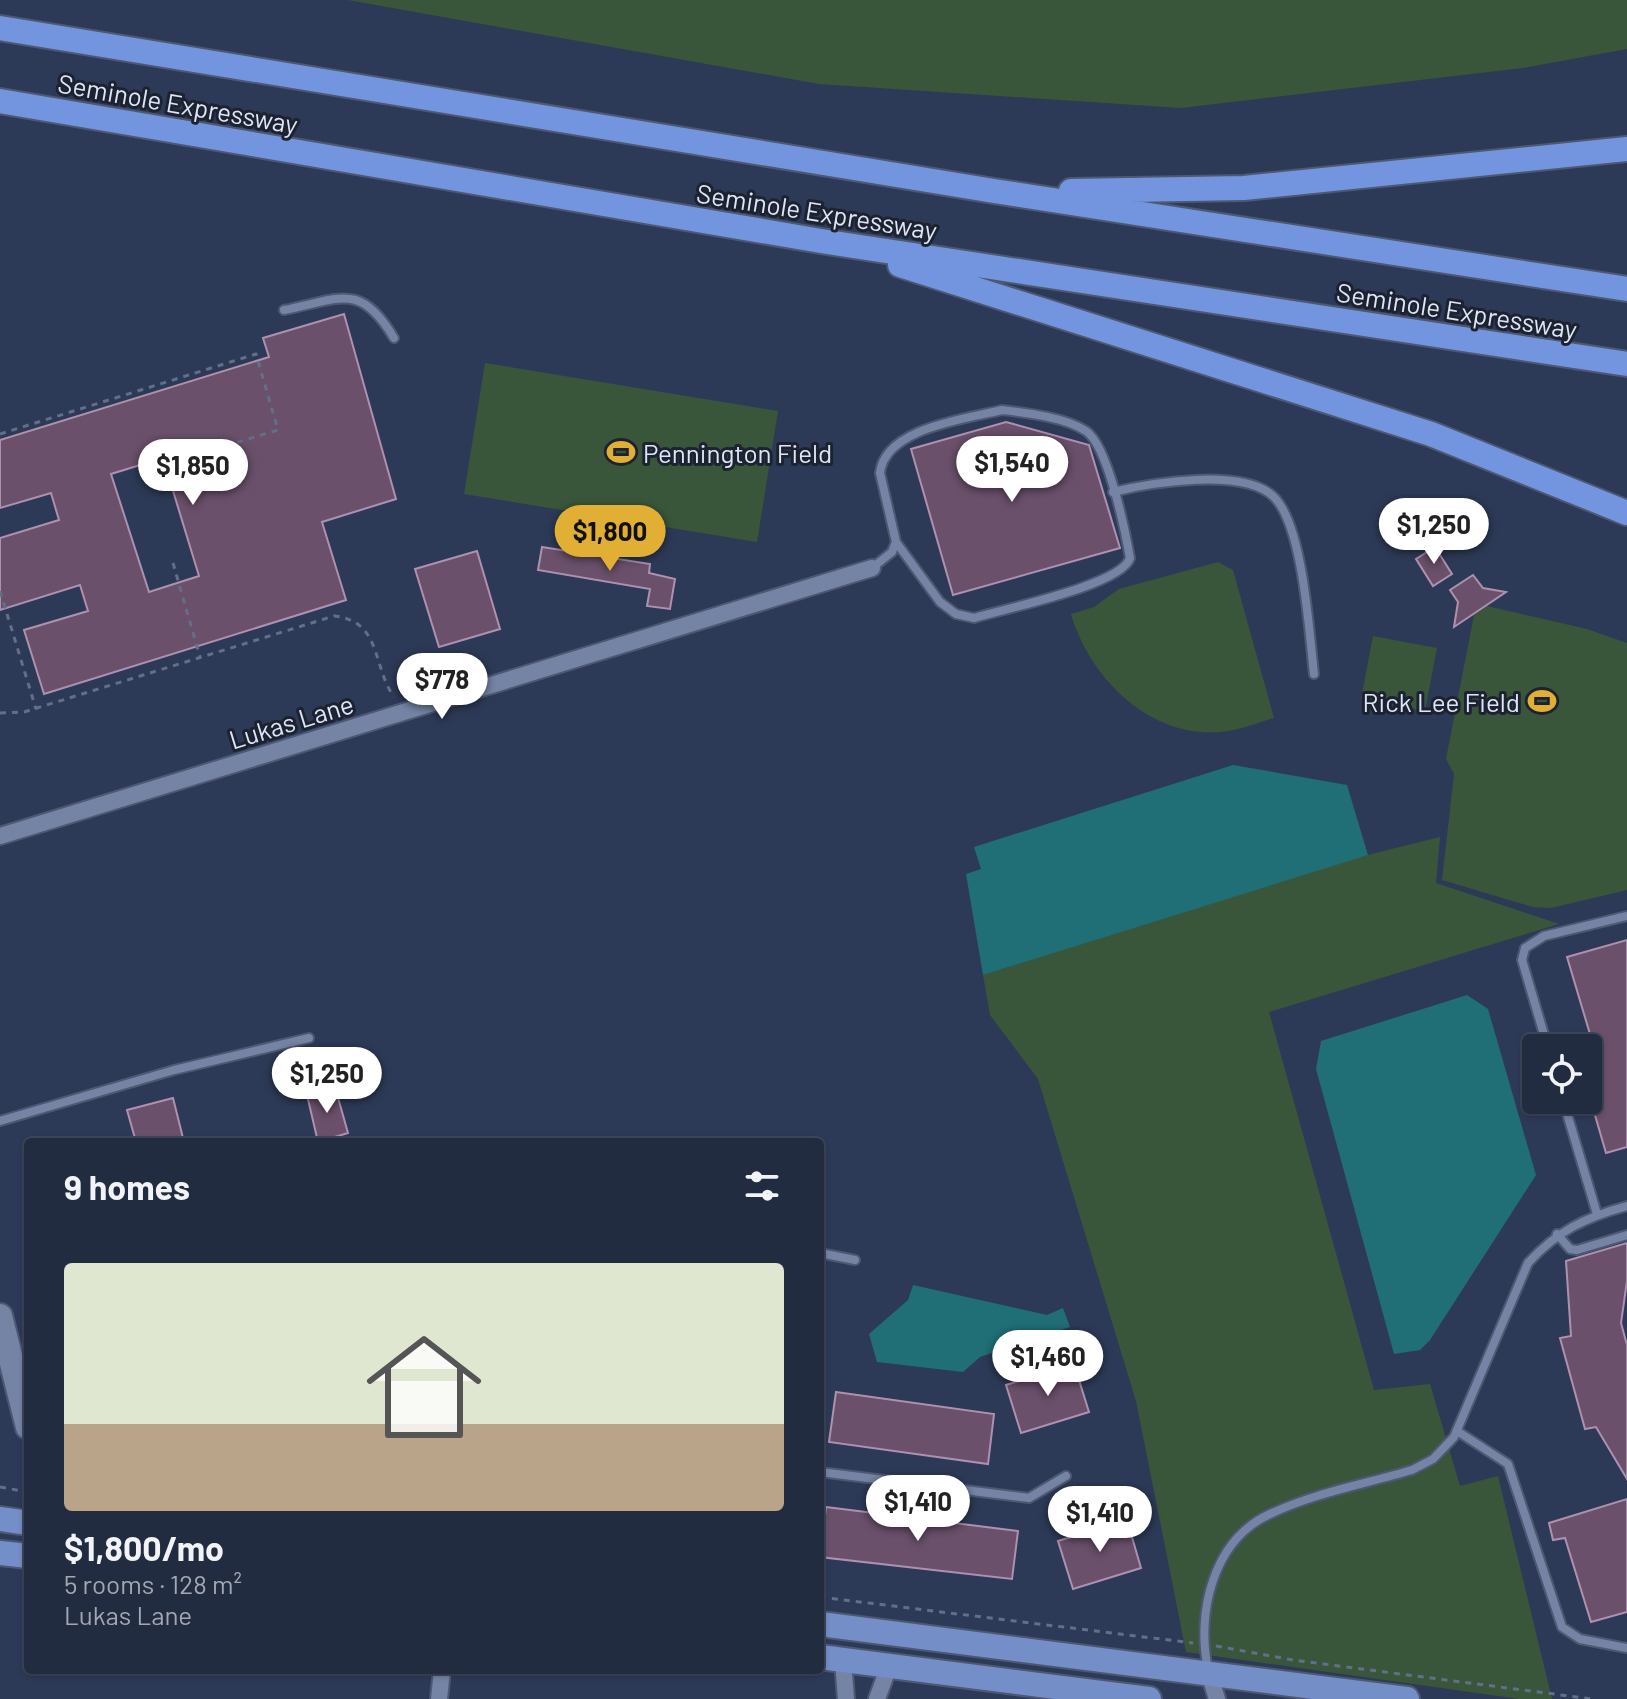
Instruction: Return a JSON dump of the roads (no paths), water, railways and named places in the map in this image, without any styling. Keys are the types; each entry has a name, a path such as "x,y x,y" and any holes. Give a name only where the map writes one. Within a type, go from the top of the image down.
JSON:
{"highway":[{"name":"Seminole Expressway","path":"0,28 994,191 1627,289"},
{"name":"Seminole Expressway","path":"0,101 821,241 1627,364"},
{"path":"994,191 1244,188 1627,149"},
{"path":"821,241 1431,434 1627,513"}],"main road":[{"path":"0,1519 24,1522"},
{"path":"0,1553 24,1556"},
{"path":"824,1625 1407,1699"},
{"path":"832,1659 1149,1699"}],"street":[{"name":"Lukas Lane","path":"0,836 872,568"},
{"path":"0,1316 24,1411"},
{"path":"832,1659 846,1699"},
{"path":"877,1699 889,1666"},
{"path":"1209,1673 1217,1699"},
{"path":"439,1699 442,1674"}],"lane":[{"path":"284,310 347,297 357,299 375,310 394,338"},
{"path":"1002,410 1085,430 1100,451 1113,492 1126,533 1130,558 1126,567 1089,585 974,618 956,614 940,602 896,542 880,473 887,450 903,438 1002,410"},
{"path":"1113,492 1165,481 1199,479 1258,488 1275,498 1288,521 1298,554 1314,674"},
{"path":"872,568 892,552 896,542"},
{"path":"1544,1034 1522,960 1525,948 1544,936 1627,916"},
{"path":"0,1121 174,1070 309,1038"},
{"path":"1567,1114 1597,1214"},
{"path":"1209,1673 1202,1644 1213,1576 1243,1534 1267,1515 1412,1470 1433,1459 1457,1431 1528,1263 1557,1234 1597,1214 1627,1206"},
{"path":"1557,1234 1570,1249 1577,1250 1627,1235"},
{"path":"824,1254 855,1260"},
{"path":"1457,1431 1508,1464 1562,1627 1580,1639 1627,1648"},
{"path":"824,1472 1029,1498 1066,1476"}],"place":[{"name":"Pennington Field","path":"621,452"},
{"name":"Rick Lee Field","path":"1542,701"}]}
